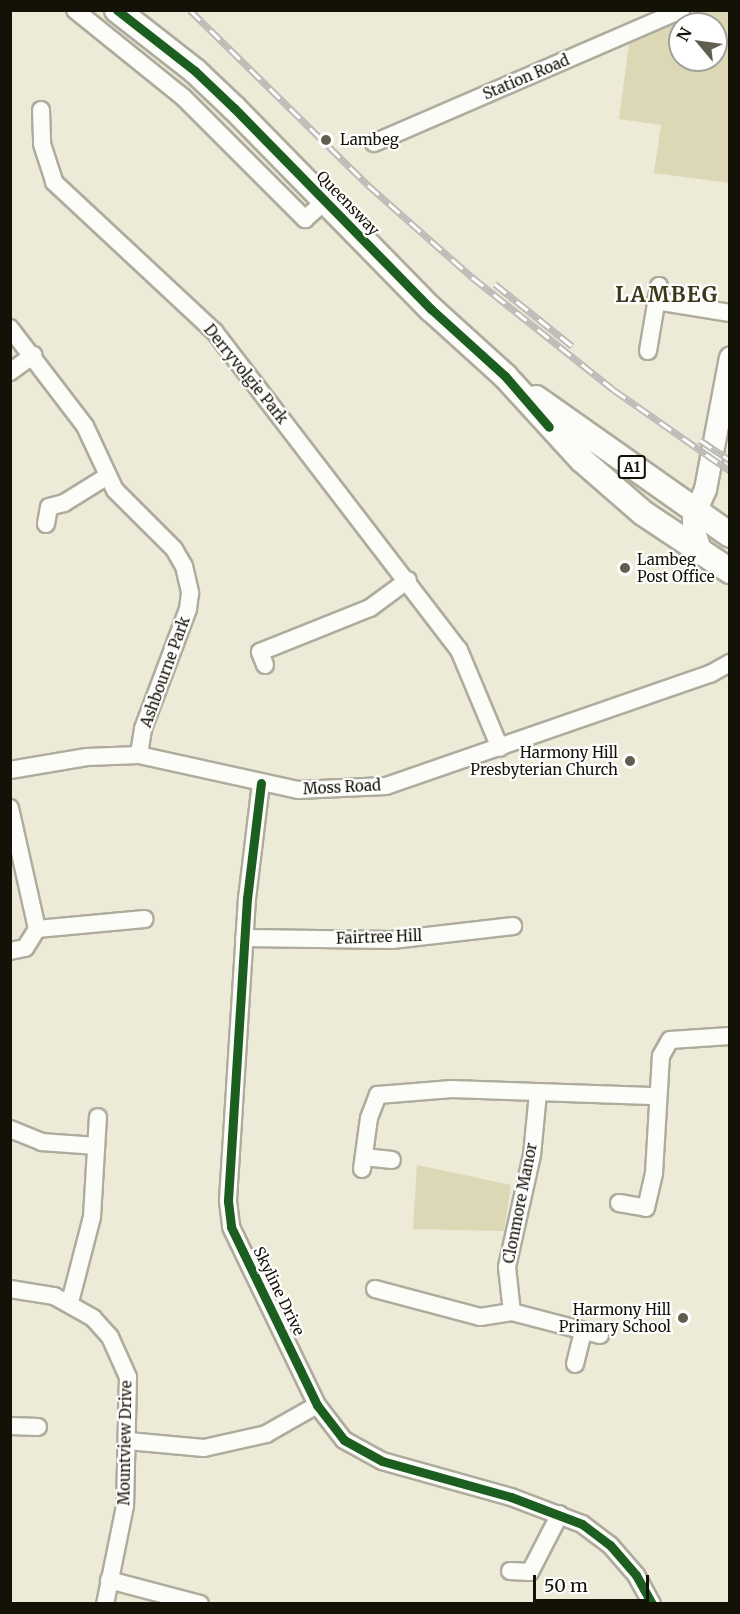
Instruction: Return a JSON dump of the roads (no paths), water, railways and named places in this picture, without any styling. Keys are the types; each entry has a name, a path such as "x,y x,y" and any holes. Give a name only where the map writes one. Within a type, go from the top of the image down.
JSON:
{"highway":[{"name":"Queensway","path":"117,10 195,71 430,309 505,376 694,514 729,535"},
{"name":"Queensway","path":"505,376 582,460 661,525 729,571"}],"main road":[{"path":"701,552 693,529 694,514 709,474 729,357"},
{"path":"661,525 694,514"}],"street":[{"name":"Queensway","path":"75,10 183,97 305,219 325,201"},
{"path":"97,26 108,10"},
{"name":"Station Road","path":"374,143 680,11"},
{"name":"Derryvolgie Park","path":"46,118 42,144 54,182 214,331 408,580 459,650 500,748"},
{"path":"648,351 658,294 729,313"},
{"name":"Ashbourne Park","path":"10,328 33,355 85,426 106,477 174,549 184,566 190,593 182,631 146,720 139,755"},
{"path":"10,372 33,355"},
{"path":"46,524 49,507 64,503 106,477"},
{"path":"265,665 260,652 370,609 408,580"},
{"name":"Moss Road","path":"10,770 87,757 139,755 261,783 331,791 386,786 710,674 729,663"},
{"name":"Skyline Drive","path":"261,783 251,846 244,938 228,1201 231,1227 317,1405 344,1440 382,1461 560,1514 582,1524 610,1545 636,1575 652,1604"},
{"path":"10,808 37,929 25,948 10,951"},
{"path":"37,929 145,919"},
{"name":"Fairtree Hill","path":"244,938 392,940 513,926"},
{"path":"619,1203 646,1208 654,1173 661,1056 670,1040 729,1036"},
{"path":"392,1160 363,1163 369,1118 378,1095 452,1089 657,1096"},
{"name":"Clonmore Manor","path":"512,1312 507,1267 532,1155 538,1093"},
{"path":"70,1302 92,1216 98,1117"},
{"path":"10,1129 42,1142 96,1146"},
{"name":"Mountview Drive","path":"10,1289 70,1302 93,1318 110,1337 122,1358 128,1377 125,1506 105,1604"},
{"path":"375,1289 480,1317 512,1312 600,1335"},
{"path":"575,1364 583,1331"},
{"path":"128,1441 204,1448 266,1434 317,1405"},
{"path":"10,1426 38,1427"},
{"path":"510,1571 530,1572 560,1514"},
{"path":"110,1580 200,1604"}],"railway":[{"path":"190,10 368,185 472,277 614,390 730,471"},
{"path":"495,284 572,346"},
{"path":"700,440 730,460"}],"place":[{"name":"Lambeg","path":"326,140"},
{"name":"Lambeg Post Office","path":"625,568"},
{"name":"Harmony Hill Presbyterian Church","path":"630,761"},
{"name":"Harmony Hill Primary School","path":"683,1318"}],"district":[{"name":"LAMBEG","path":"667,295"}]}
